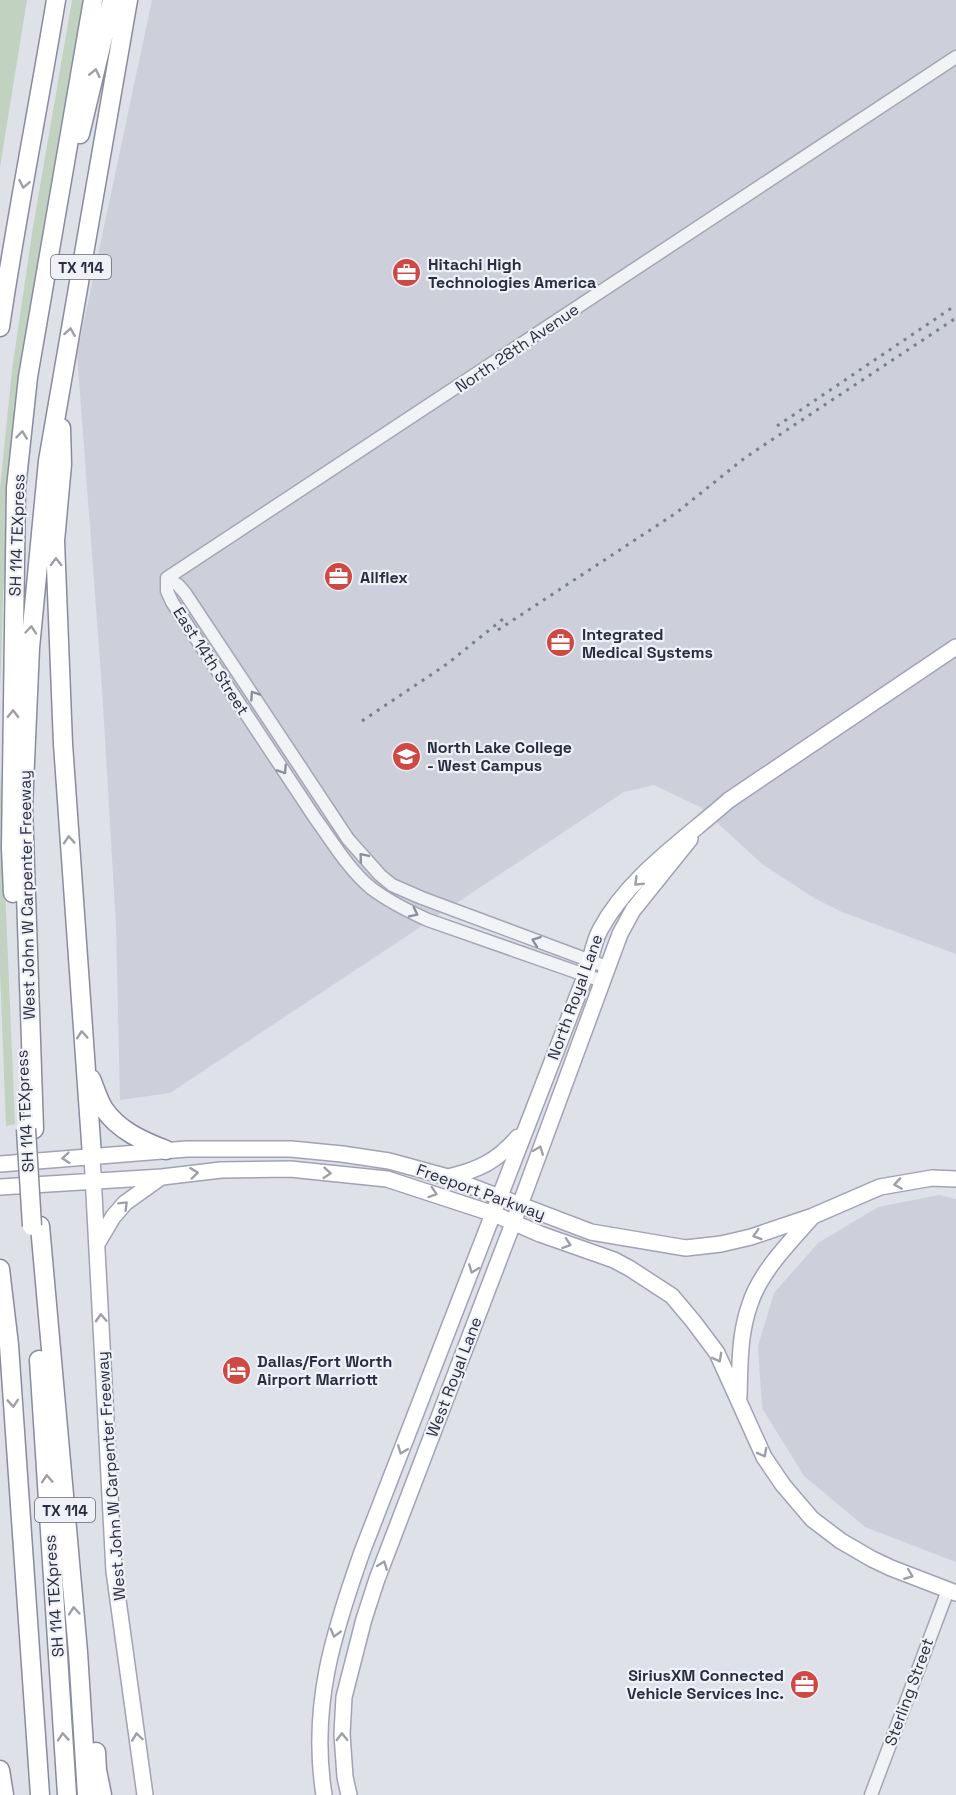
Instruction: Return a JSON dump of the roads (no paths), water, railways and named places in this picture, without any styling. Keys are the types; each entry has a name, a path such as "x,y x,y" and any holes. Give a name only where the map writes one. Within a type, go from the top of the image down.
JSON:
{"highway":[{"path":"0,327 13,235 34,133 56,0"},
{"name":"SH 114 TEXpress","path":"30,1129 10,848 16,488 28,377 93,0"},
{"path":"56,209 64,197 89,100 111,0"},
{"name":"West John W Carpenter Freeway","path":"87,1795 78,1652 36,1226 30,1129 24,795 30,648 48,462 128,0"},
{"path":"0,258 13,235"},
{"path":"60,390 63,464 55,542 63,744 92,1156"},
{"path":"84,1064 104,1108 121,1127 139,1139 166,1150"},
{"name":"SH 114 TEXpress","path":"36,1226 67,1795"},
{"name":"TX 114","path":"0,1269 9,1345 40,1795"},
{"path":"78,1652 91,1676 97,1770 102,1795"},
{"path":"0,1770 4,1795"}],"main road":[{"name":"North Royal Lane","path":"500,1197 588,968 598,933 613,908 672,847 697,829 729,800 956,647"},
{"name":"North Royal Lane","path":"605,974 620,934 633,910 697,829"},
{"name":"West Royal Lane","path":"348,1795 342,1734 344,1697 364,1619 605,974"},
{"path":"448,1177 488,1165 507,1150 524,1131"},
{"path":"277,1149 277,1169"},
{"name":"Freeport Parkway","path":"0,1164 166,1150 277,1149 342,1154 389,1161 448,1177 591,1232 686,1248 721,1244 751,1237 813,1216 880,1187 932,1178 956,1179"},
{"name":"West John W Carpenter Freeway","path":"92,1156 114,1571 145,1795"},
{"name":"Freeport Parkway","path":"0,1187 162,1177 221,1170 277,1169 387,1179 514,1221 540,1234 614,1260 672,1296 717,1353 764,1456 783,1485 812,1519 841,1541 872,1559 952,1592"},
{"path":"97,1244 124,1203 162,1177"},
{"name":"West Royal Lane","path":"323,1787 318,1747 321,1705 328,1658 346,1598 500,1197"},
{"path":"739,1400 741,1343 750,1303 769,1268 813,1216"},
{"path":"374,1522 396,1531"},
{"path":"323,1787 345,1776"}],"street":[{"name":"North 28th Avenue","path":"167,578 956,57"},
{"name":"East 14th Street","path":"167,578 178,585 184,593 348,839 377,873 392,885 588,968"},
{"name":"East 14th Street","path":"167,578 167,591 185,621 315,818 369,886 400,907 428,920 605,974"},
{"name":"Sterling Street","path":"871,1795 952,1592"}],"railway":[{"path":"777,426 956,305"},
{"path":"498,630 676,513 746,457 956,318"},
{"path":"362,721 447,664 503,619"}],"place":[{"name":"Hitachi High Technologies America","path":"407,273"},
{"name":"Allflex","path":"339,577"},
{"name":"Integrated Medical Systems","path":"561,643"},
{"name":"North Lake College - West Campus","path":"406,756"},
{"name":"Dallas/Fort Worth Airport Marriott","path":"236,1370"},
{"name":"SiriusXM Connected Vehicle Services Inc.","path":"805,1684"}]}
